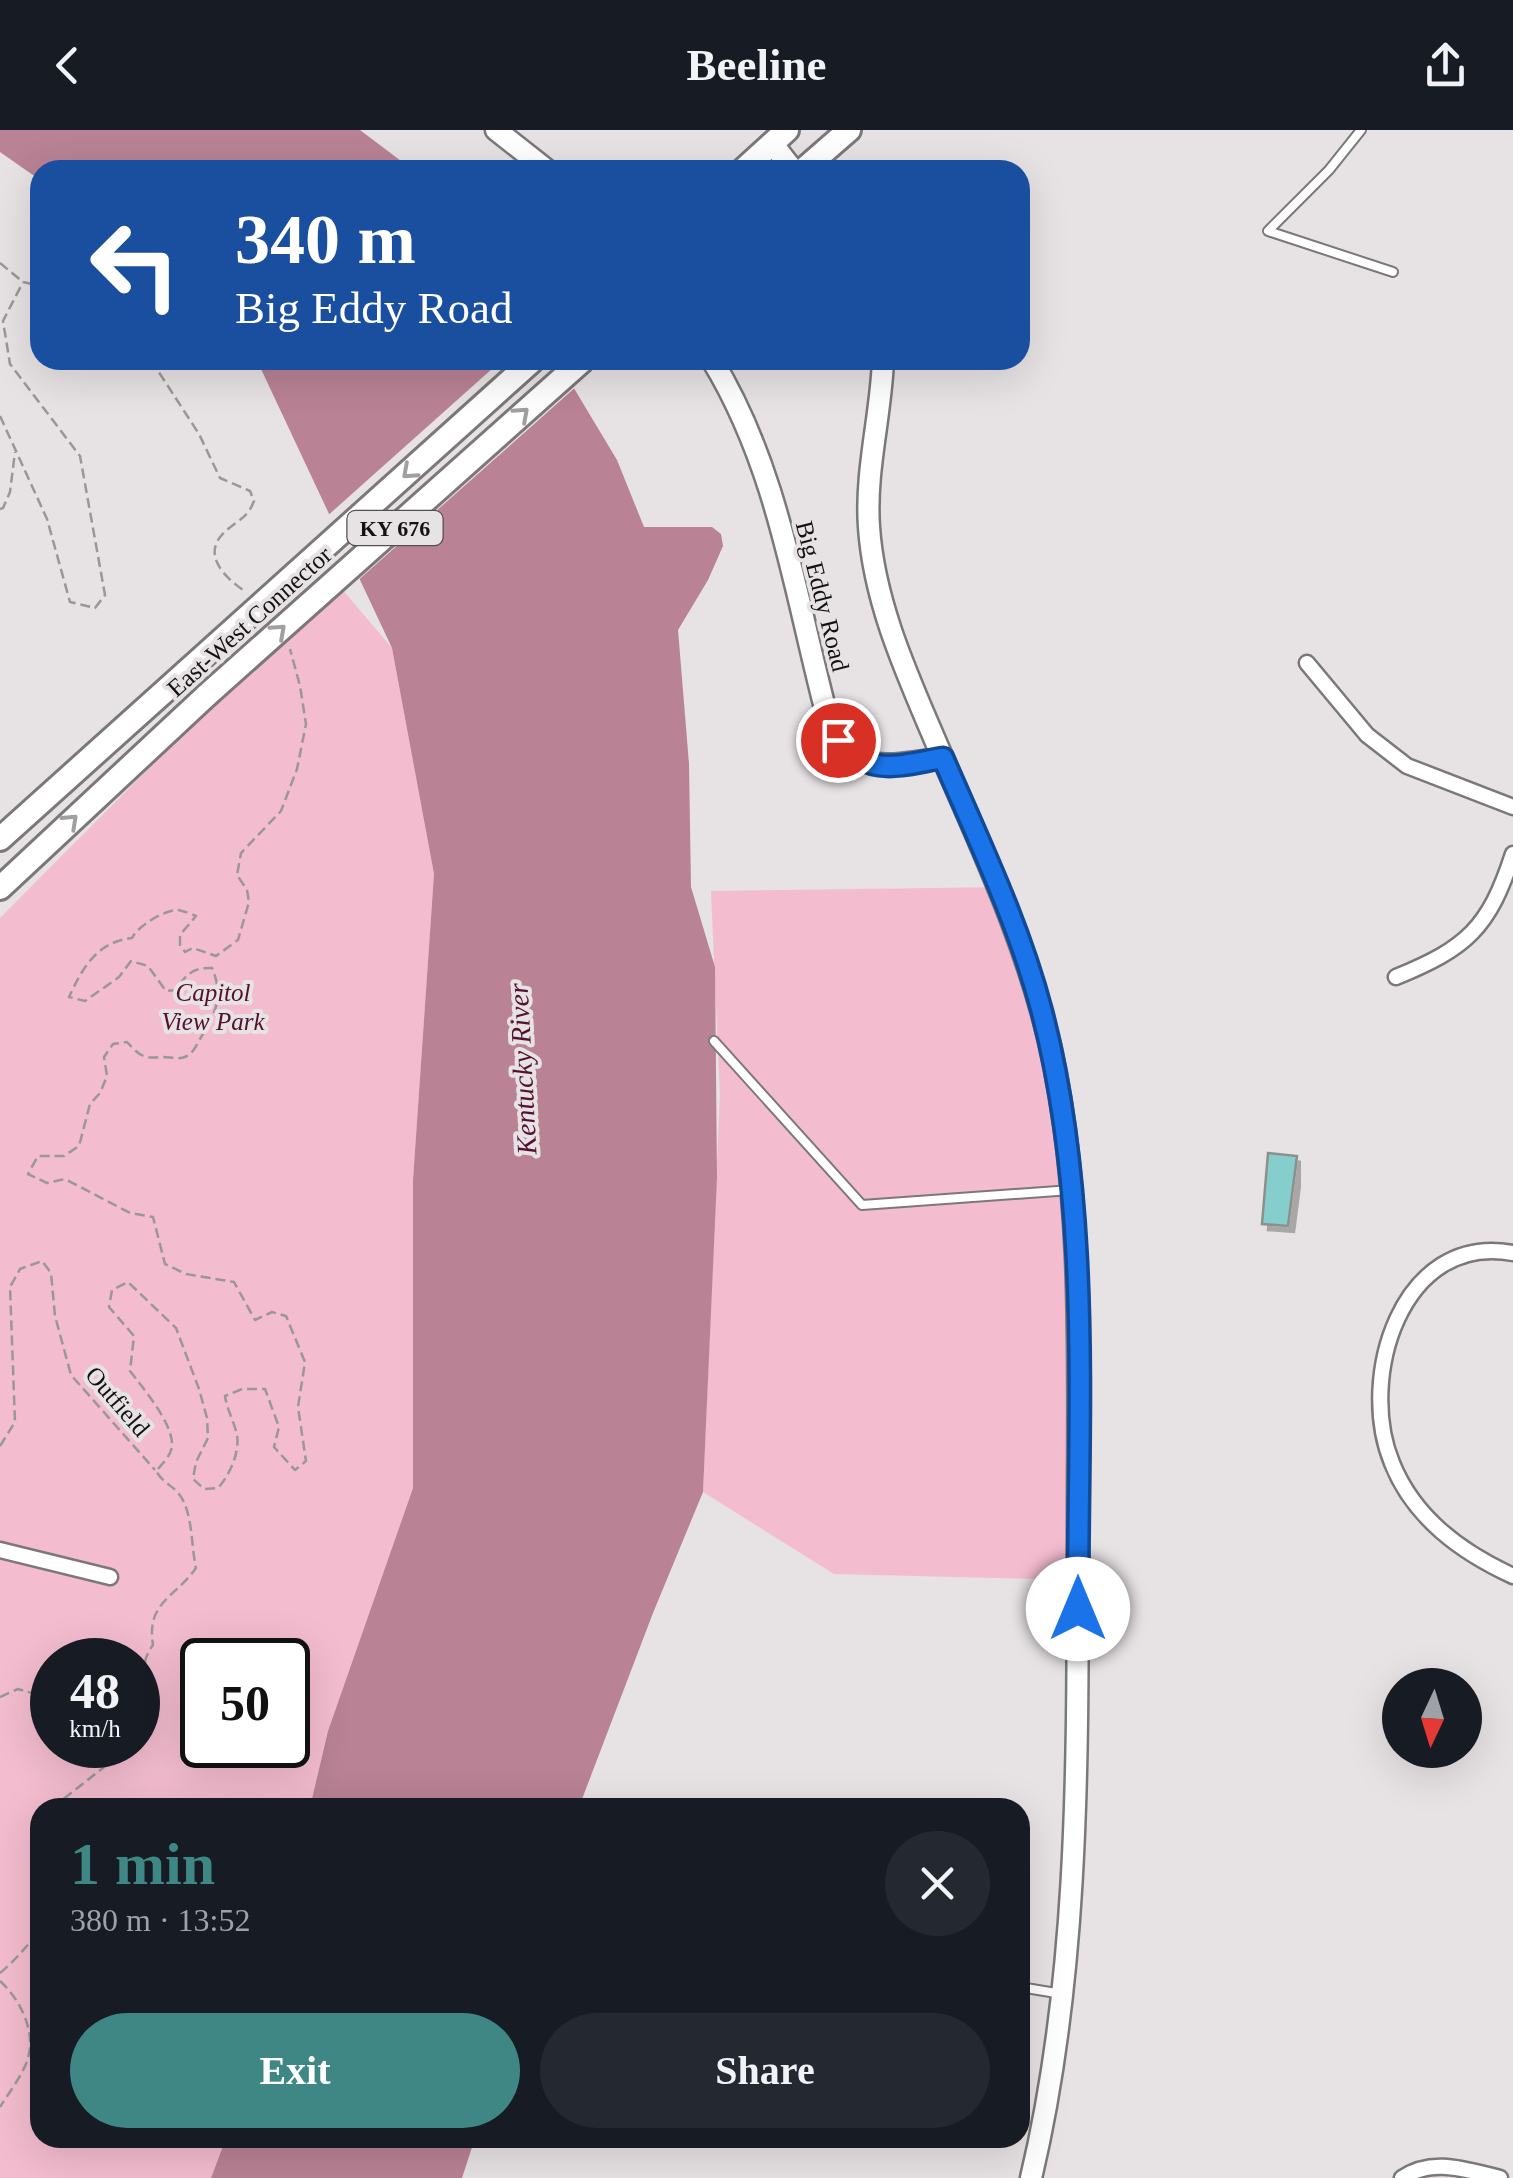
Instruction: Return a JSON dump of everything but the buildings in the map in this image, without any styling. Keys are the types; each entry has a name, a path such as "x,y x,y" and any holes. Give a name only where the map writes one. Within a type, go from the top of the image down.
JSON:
{"main road":[{"path":"496,130 534,160"},
{"path":"814,160 848,130"},
{"path":"754,160 779,137 789,160"},
{"name":"East-West Connector","path":"0,839 523,370"},
{"name":"East-West Connector","path":"0,888 207,695 572,370"},
{"name":"Big Eddy Road","path":"718,370 744,416 766,472 821,693 838,740 850,754 870,765 943,758"},
{"path":"882,370 869,492 869,528 881,598 1031,974 1052,1056 1071,1190 1077,1346 1076,1776 1062,1994 1047,2108 1031,2178"}],"street":[{"path":"1307,663 1367,735 1407,766 1513,807"},
{"path":"1396,977 1434,962 1482,925 1498,898 1513,854"},
{"path":"1513,1254 1479,1250 1462,1255 1446,1263 1420,1287 1389,1336 1379,1395 1391,1463 1418,1508 1458,1546 1513,1576"},
{"path":"0,1550 110,1577"},
{"path":"1402,2178 1414,2170 1450,2166 1500,2178"}],"lane":[{"path":"1361,130 1329,170 1268,231 1393,272"},
{"path":"714,1042 862,1205 1071,1190"},
{"path":"1030,1989 1062,1994"}],"path":[{"path":"0,264 30,284"},
{"path":"0,416 47,519 70,602 95,608 104,594 80,456 10,364 3,321 23,282"},
{"path":"157,370 199,434 220,478 250,492 254,501 249,514 222,535 215,553 215,564 225,578 253,597"},
{"path":"0,509 10,492 16,450"},
{"path":"152,1638 150,1628 158,1606 183,1586 196,1568 186,1507 177,1490 165,1484 156,1471 170,1456 172,1442 154,1404 130,1370 134,1336 108,1308 112,1290 128,1282 176,1328 207,1418 208,1438 196,1462 193,1479 204,1489 218,1488 229,1476 238,1437 227,1416 224,1396 242,1389 266,1389 278,1427 274,1448 295,1470 306,1461 298,1407 305,1362 286,1316 272,1312 256,1320 234,1282 186,1274 165,1264 154,1217 130,1213 65,1179 47,1183 28,1174 38,1156 64,1156 78,1146 90,1104 108,1076 104,1058 113,1044 128,1042 148,1060 163,1056 179,1059 190,1055 216,1013 218,980 212,968 198,967 183,978 177,990 166,991 148,966 131,961 95,997 85,1002 69,997 83,966 94,954 117,940 132,938 137,930 166,913 179,910 196,916 180,935 185,952 193,948 216,956 238,940 248,902 247,890 238,875 241,853 281,811 297,769 306,724 289,647"},
{"name":"Outfield","path":"0,1446 16,1422 10,1287 20,1269 42,1262 51,1273 55,1316 71,1375 156,1471"},
{"path":"0,1697 18,1689 30,1692"},
{"path":"64,1798 98,1768"},
{"path":"0,1974 30,1941"},
{"path":"0,1982 16,1996 30,2032 30,2049 26,2065 0,2107"}],"green space":[{"name":"Capitol View Park","path":"335,581 392,648 434,874 413,1180 413,1488 328,1731 312,1798 30,1798 30,2148 222,2148 211,2178 0,2178 0,918"},
{"path":"1010,887 1061,1142 1077,1406 1077,1580 834,1574 703,1492 720,1094 711,891"}],"water":[{"path":"0,130 360,130 400,160 30,160 30,173 0,152"},
{"name":"Kentucky River","path":"261,370 563,370 617,460 644,527 712,527 721,534 723,546 708,580 678,630 689,764 691,887 715,967 717,1177 703,1492 582,1798 312,1798 328,1731 413,1488 413,1180 434,874 392,648"},
{"path":"222,2148 472,2148 462,2178 211,2178"}],"pier":[{"path":"491,370 569,370 578,385 355,583 325,518"}],"route":[{"path":"838,740 850,754 870,765 943,758 1003,897 1038,999 1061,1105 1073,1214 1078,1609"}]}
